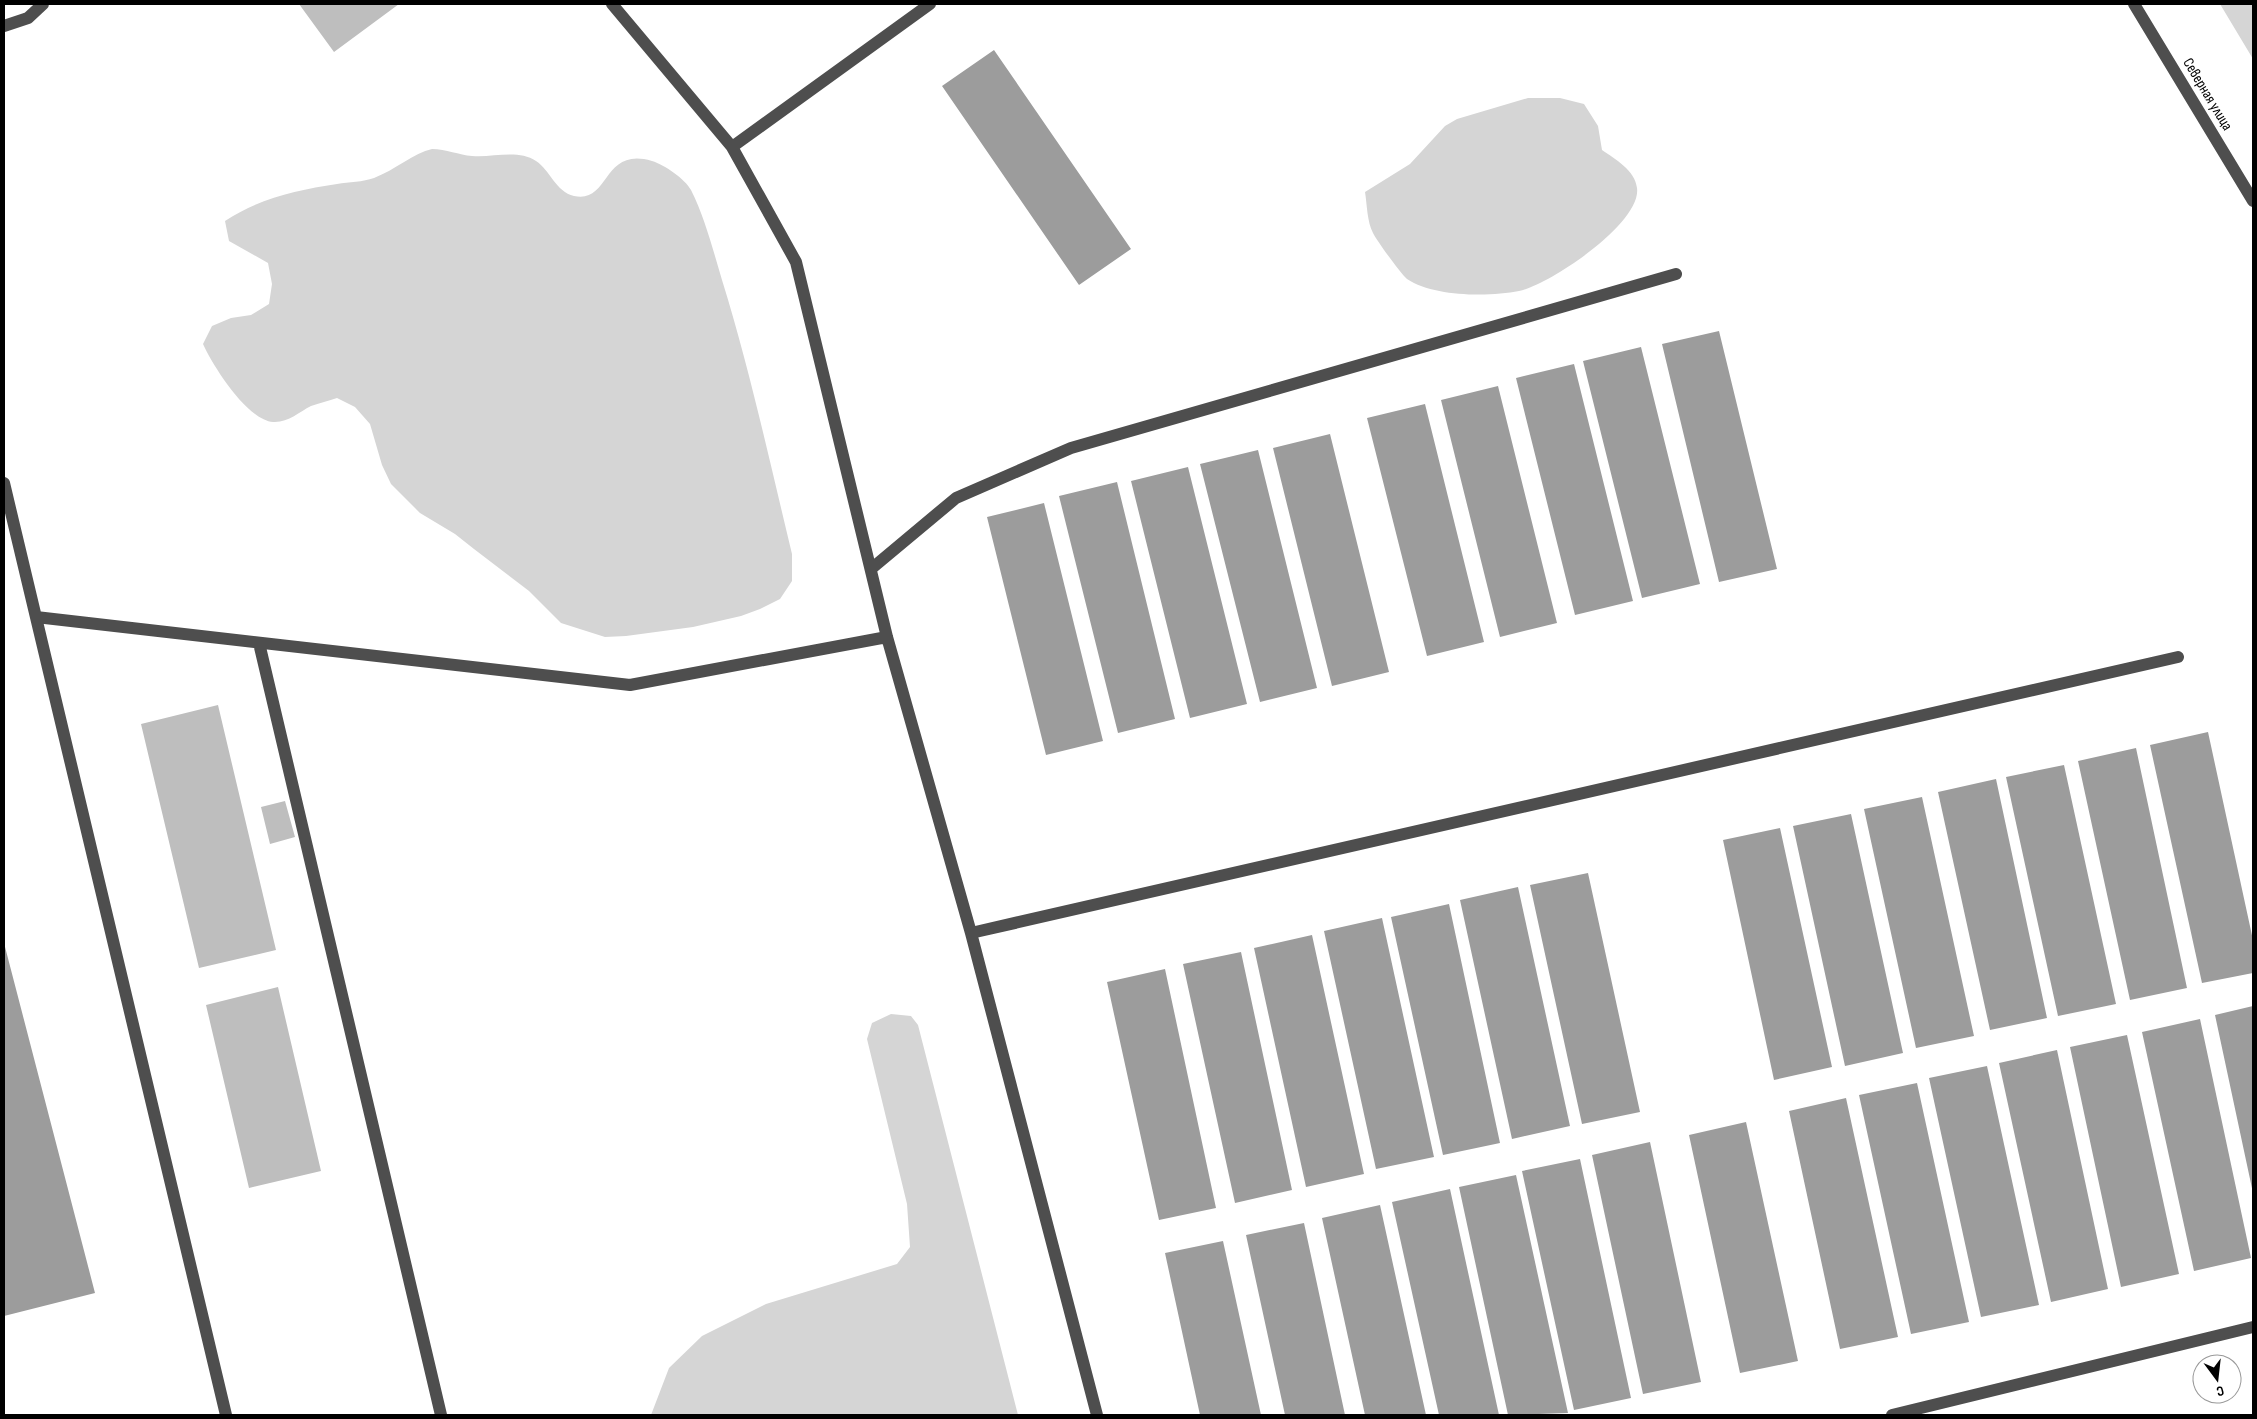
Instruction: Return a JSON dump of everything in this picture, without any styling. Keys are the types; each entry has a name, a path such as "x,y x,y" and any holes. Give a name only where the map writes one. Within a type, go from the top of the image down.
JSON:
{"street":[{"path":"4,26 28,18 43,4"},
{"path":"612,4 732,147 796,262 887,637 971,933 1096,1415"},
{"path":"732,147 930,4"},
{"name":"Северная улица","path":"2134,4 2253,201"},
{"path":"871,569 956,498 1071,448 1676,274"},
{"path":"4,483 226,1415"},
{"path":"36,617 630,685 887,637"},
{"path":"259,643 441,1415"},
{"path":"971,933 2178,657"},
{"path":"1892,1415 2253,1327"}],"shaded area":[{"path":"2220,4 2253,4 2253,59"},
{"path":"994,50 1131,249 1079,285 942,86"},
{"path":"1528,98 1560,98 1584,104 1598,126 1602,150 1624,166 1633,176 1637,188 1635,202 1625,218 1610,234 1571,265 1533,286 1519,291 1477,295 1462,294 1432,289 1407,279 1389,257 1371,229 1365,192 1410,164 1445,126 1457,119"},
{"path":"432,149 472,156 521,155 529,157 541,165 562,190 574,196 586,196 594,192 615,168 624,161 636,159 652,161 663,166 688,186 705,223 742,348 792,554 792,581 780,599 741,616 693,627 626,636 605,637 561,623 529,591 455,534 420,513 391,484 382,465 370,424 355,407 337,398 311,406 284,421 273,422 263,419 252,412 232,390 203,344 212,326 231,318 251,315 269,304 272,284 268,263 229,241 225,221 252,206 279,196 374,178 418,154"},
{"path":"1719,331 1777,569 1719,582 1662,344"},
{"path":"1641,347 1700,584 1642,598 1583,361"},
{"path":"1574,364 1633,601 1575,615 1516,378"},
{"path":"1498,386 1557,623 1500,637 1441,400"},
{"path":"1425,404 1484,642 1427,656 1367,418"},
{"path":"1330,434 1389,672 1332,686 1273,448"},
{"path":"1258,450 1317,688 1260,702 1200,464"},
{"path":"1188,467 1247,704 1190,718 1131,481"},
{"path":"1117,482 1175,719 1118,733 1059,496"},
{"path":"1044,503 1103,741 1046,755 987,517"},
{"path":"2208,732 2253,940 2253,973 2202,983 2150,745"},
{"path":"2136,748 2187,988 2130,1000 2078,761"},
{"path":"2064,765 2116,1004 2058,1016 2006,777"},
{"path":"1996,779 2047,1018 1990,1030 1938,792"},
{"path":"1922,797 1974,1036 1916,1048 1864,809"},
{"path":"1851,814 1903,1053 1845,1066 1793,826"},
{"path":"1780,828 1832,1067 1774,1080 1723,840"},
{"path":"1588,873 1640,1112 1582,1124 1530,885"},
{"path":"1518,887 1570,1126 1512,1139 1460,900"},
{"path":"1449,904 1500,1143 1443,1155 1391,917"},
{"path":"1382,918 1434,1157 1376,1169 1324,931"},
{"path":"1312,935 1364,1174 1306,1187 1254,948"},
{"path":"4,943 95,1293 4,1316"},
{"path":"1241,952 1292,1190 1235,1203 1183,964"},
{"path":"1165,969 1216,1208 1159,1220 1107,982"},
{"path":"2253,1006 2253,1193 2215,1015"},
{"path":"891,1014 911,1016 918,1025 1018,1415 651,1415 669,1368 702,1336 766,1304 897,1264 910,1247 907,1204 867,1039 872,1023"},
{"path":"2200,1019 2251,1258 2194,1271 2142,1032"},
{"path":"2127,1035 2179,1274 2121,1287 2070,1047"},
{"path":"2057,1050 2108,1289 2051,1302 1999,1063"},
{"path":"1987,1066 2039,1305 1981,1317 1929,1078"},
{"path":"1917,1083 1969,1322 1911,1334 1859,1095"},
{"path":"1846,1098 1898,1337 1840,1349 1789,1111"},
{"path":"1746,1122 1798,1361 1740,1373 1689,1135"},
{"path":"1650,1142 1701,1382 1643,1394 1592,1155"},
{"path":"1580,1159 1631,1398 1574,1410 1522,1171"},
{"path":"1516,1175 1568,1413 1508,1415 1459,1187"},
{"path":"1450,1189 1499,1415 1439,1415 1392,1202"},
{"path":"1380,1205 1426,1415 1365,1415 1322,1218"},
{"path":"1304,1223 1345,1415 1285,1415 1246,1235"},
{"path":"1223,1241 1261,1415 1200,1415 1165,1253"}],"building":[{"path":"299,4 399,4 334,52"},
{"path":"218,705 276,950 199,968 141,724"},
{"path":"285,801 295,837 270,844 261,807"},
{"path":"278,987 321,1171 249,1188 206,1005"}]}
